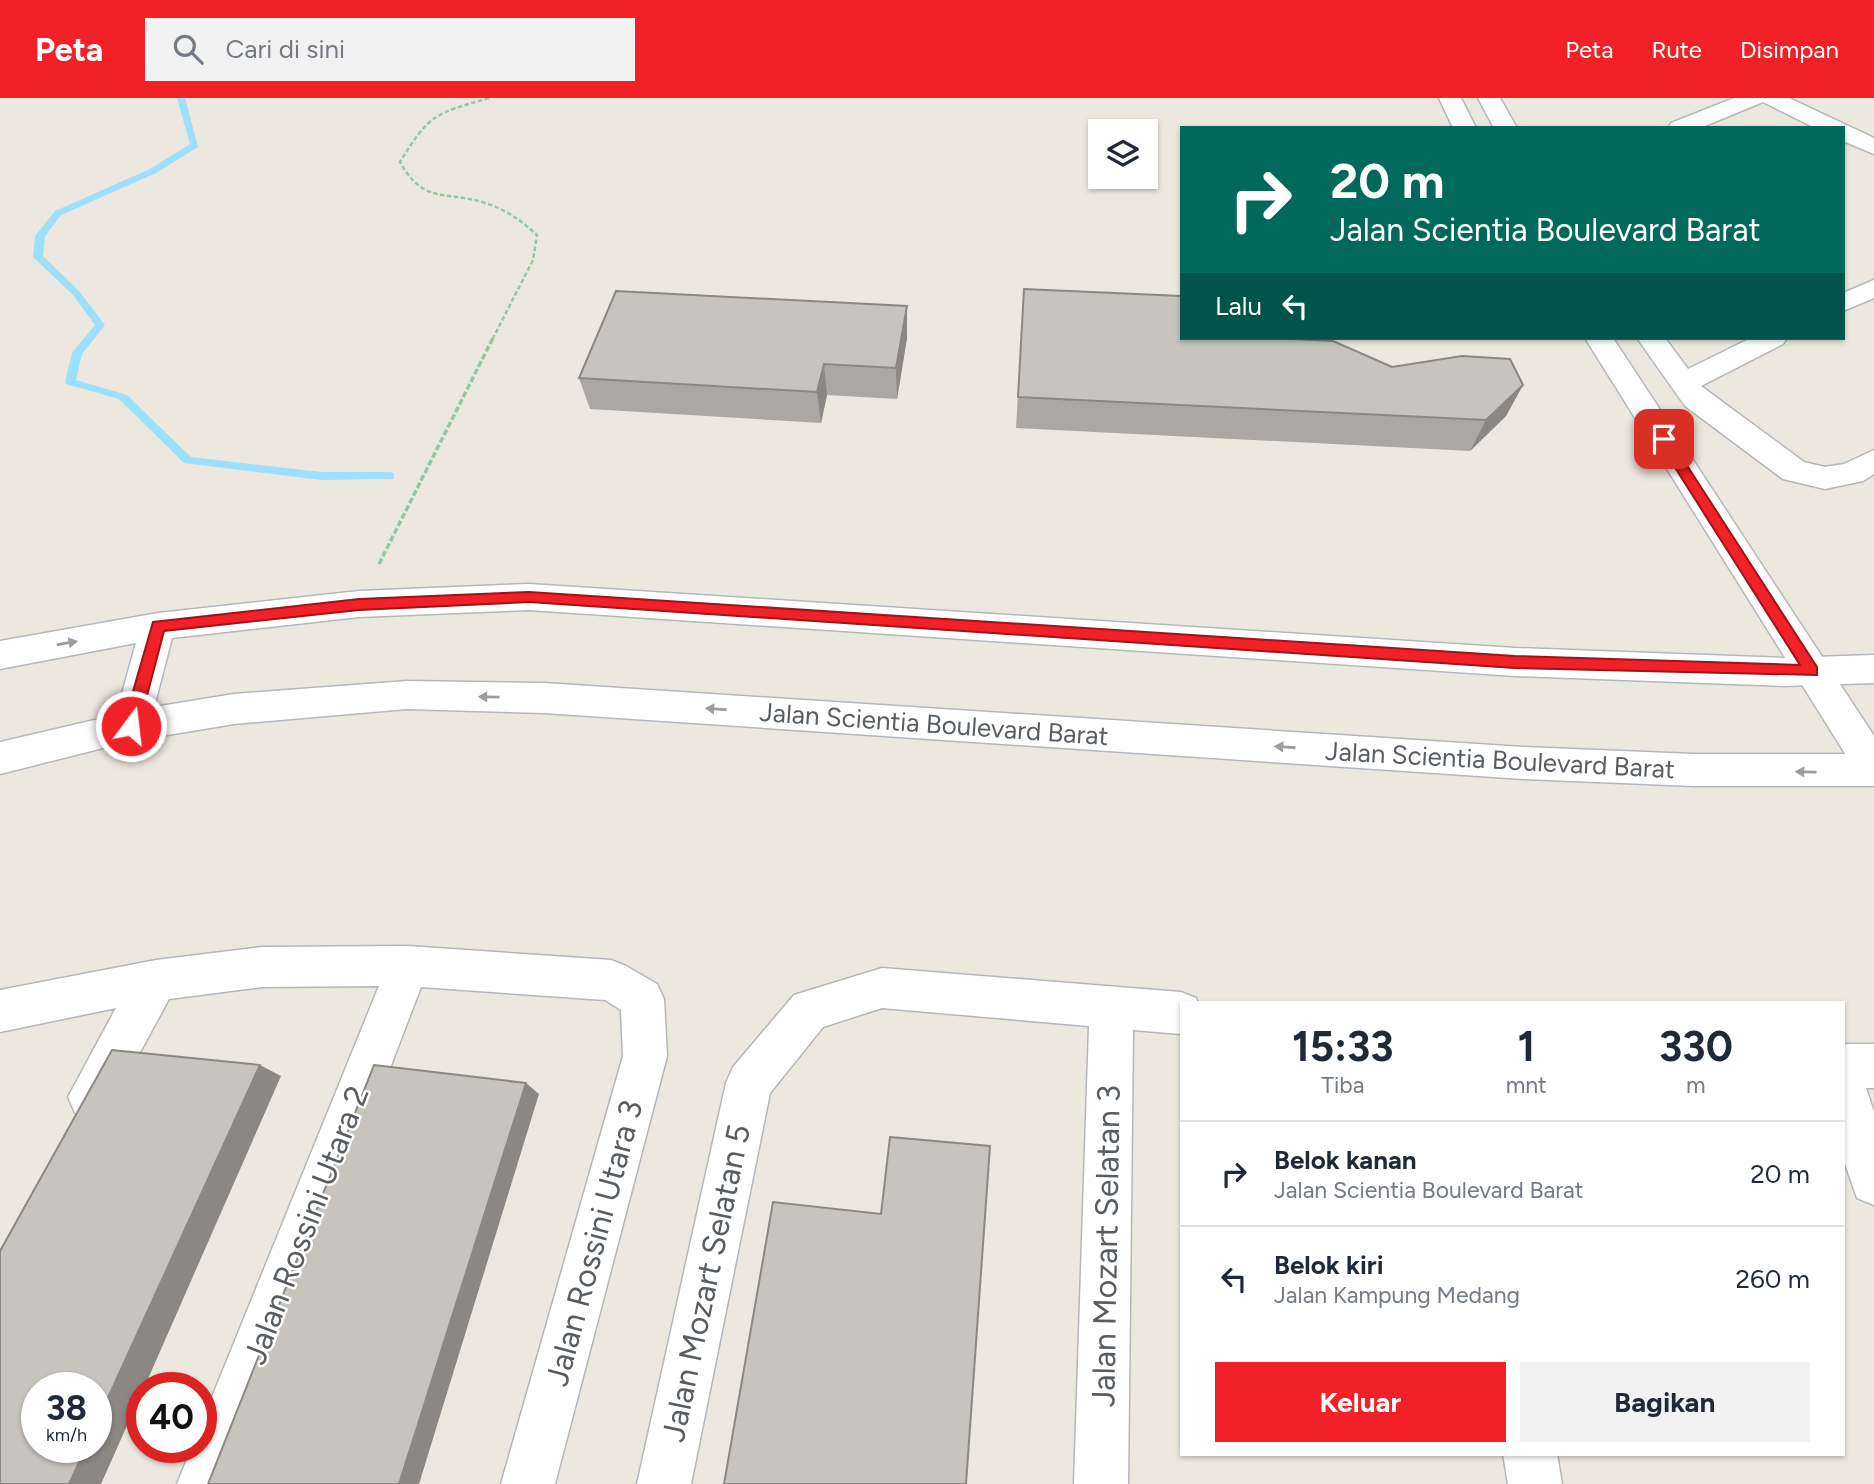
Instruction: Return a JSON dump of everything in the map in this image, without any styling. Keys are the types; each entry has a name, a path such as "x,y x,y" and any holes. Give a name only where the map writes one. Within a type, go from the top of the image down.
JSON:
{"street":[{"path":"1450,98 1464,126"},
{"path":"1489,98 1505,126"},
{"path":"1684,126 1754,98"},
{"path":"1771,98 1830,126"},
{"path":"1845,134 1867,153"},
{"path":"1845,302 1874,288"},
{"path":"1600,340 1874,769"},
{"path":"1652,340 1695,399 1794,471 1825,478 1863,467"},
{"path":"1683,383 1769,340"},
{"path":"0,655 158,626 359,604 529,597 1515,662 1812,671 1874,669"},
{"path":"131,726 158,626"},
{"name":"Jalan Scientia Boulevard Barat","path":"0,758 131,726 234,709 407,695 531,698 1523,763 1694,770 1874,769"},
{"path":"0,1011 156,979 262,967 408,966"},
{"name":"Jalan Rossini Utara 3","path":"408,966 611,979 642,999 645,1056 528,1484"},
{"name":"Jalan Rossini Utara 2","path":"204,1484 408,966"},
{"path":"71,1132 156,979"},
{"name":"Jalan Mozart Selatan 5","path":"664,1484 749,1083 809,1010 882,988 1111,1008"},
{"path":"1111,1008 1180,1013"},
{"name":"Jalan Mozart Selatan 3","path":"1101,1484 1111,1008"},
{"path":"1845,1066 1874,1066"},
{"path":"1845,1094 1874,1181"},
{"path":"1530,1456 1535,1484"}],"path":[{"path":"359,604 533,260 537,235 514,214 484,201 427,194 409,182 400,162 422,126 445,111 489,98"}],"building":[{"path":"1024,289 1180,296 1180,340 1333,341 1392,367 1462,356 1510,359 1523,385 1486,420 1018,397"},
{"path":"616,291 907,306 896,368 824,364 817,392 579,378"},
{"path":"112,1050 260,1065 112,1389 112,1372 21,1372 21,1463 79,1463 69,1484 0,1484 0,1251"},
{"path":"374,1065 526,1083 399,1484 208,1484"},
{"path":"890,1137 990,1146 966,1484 724,1484 773,1202 881,1214"}],"waterway":[{"path":"181,98 195,145 153,171 58,213 40,236 38,257 76,293 100,325 77,353 70,382 123,397 188,460 321,476 390,476"}],"route":[{"path":"131,726 158,626 359,604 529,597 1515,662 1812,671 1664,439"}]}
